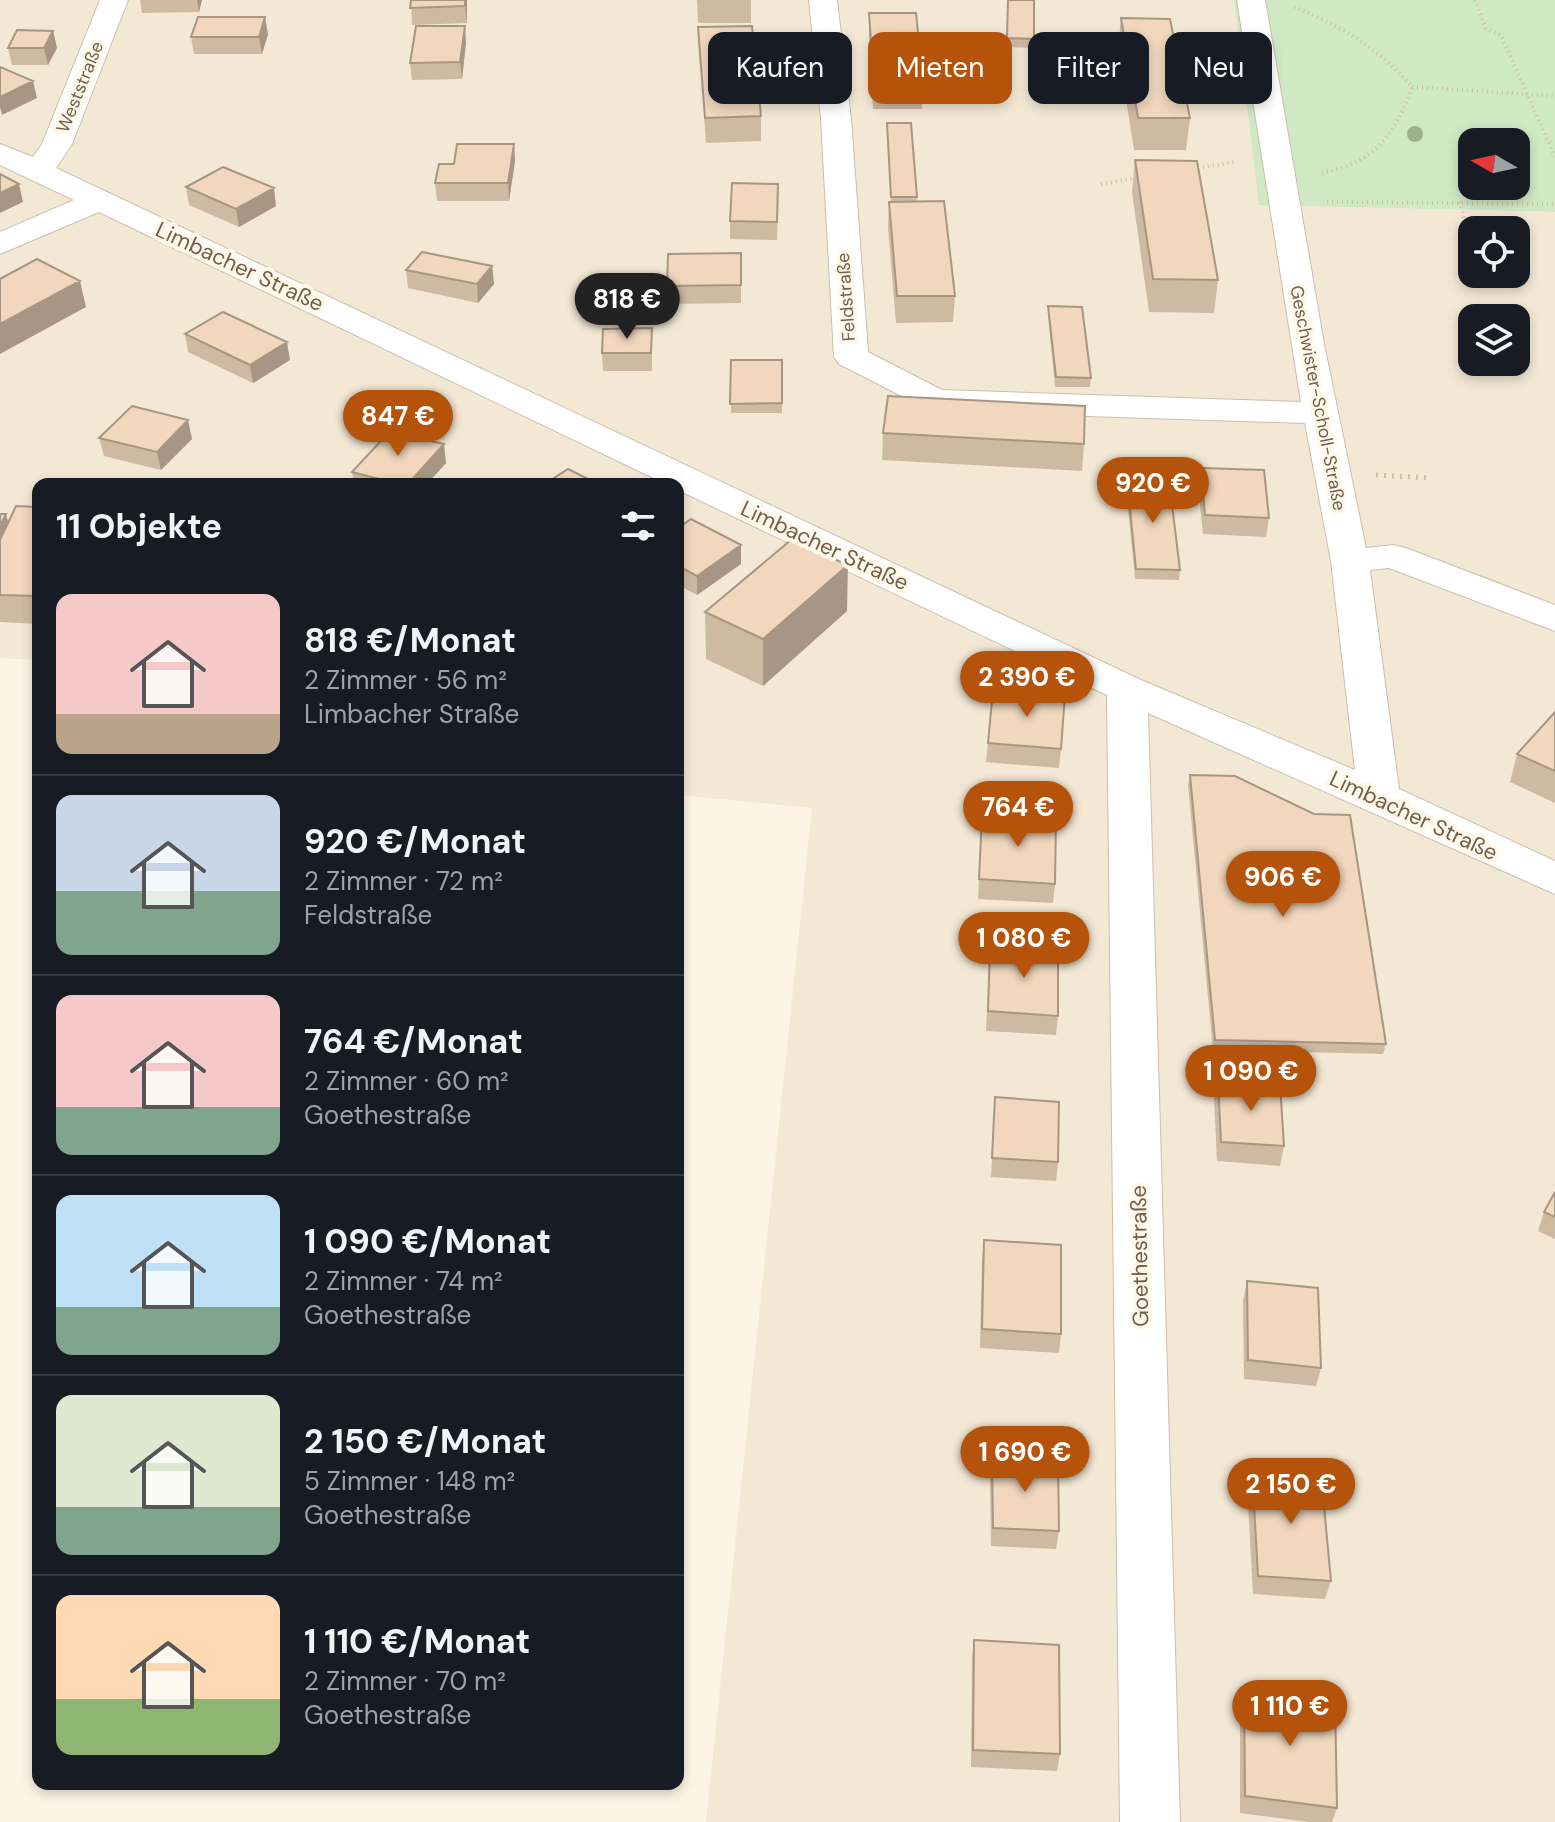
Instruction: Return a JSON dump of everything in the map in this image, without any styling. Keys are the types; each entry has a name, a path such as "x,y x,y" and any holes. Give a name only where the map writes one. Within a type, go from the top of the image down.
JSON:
{"street":[{"name":"Weststraße","path":"39,171 57,144 114,0"},
{"name":"Feldstraße","path":"823,0 836,119 851,357 935,400 1319,413"},
{"name":"Geschwister-Scholl-Straße","path":"1251,0 1319,413 1350,561 1379,797"},
{"name":"Limbacher Straße","path":"0,153 684,478"},
{"path":"0,244 100,200"},
{"name":"Limbacher Straße","path":"684,478 1127,689 1379,797 1555,879"},
{"path":"1350,561 1393,556 1555,619"},
{"name":"Goethestraße","path":"1127,689 1150,1822"}],"path":[{"path":"1475,0 1486,29 1501,35 1555,157"},
{"path":"1290,5 1359,35 1393,62 1412,87 1555,96"},
{"path":"1279,178 1327,173 1376,154 1401,119 1412,87"},
{"path":"1188,169 1460,202 1555,204"},
{"path":"1101,184 1145,177"},
{"path":"1460,202 1463,216"}],"shaded area":[{"path":"0,0 1234,0 1238,32 1165,32 1165,104 1247,104 1259,205 1555,212 1555,1822 706,1822 812,808 684,796 684,478 32,478 32,660 0,658"}],"green space":[{"path":"1234,0 1555,0 1555,212 1259,205 1247,104 1272,104 1272,32 1238,32"}],"building":[{"path":"411,0 465,0 465,6 410,8"},
{"path":"1008,0 1034,0 1034,32 1028,32 1028,39 1012,38 1012,32 1007,32"},
{"path":"869,13 916,13 918,32 870,32"},
{"path":"198,17 265,17 259,37 191,37"},
{"path":"1121,18 1170,19 1173,32 1165,32 1165,104 1187,104 1190,118 1138,118 1136,104 1149,104 1149,32 1123,32"},
{"path":"416,26 465,26 460,62 410,63"},
{"path":"752,26 753,32 708,32 708,104 760,104 761,116 705,118 698,27"},
{"path":"17,30 53,31 44,48 8,48"},
{"path":"0,67 33,81 0,97"},
{"path":"887,123 911,123 917,197 891,197"},
{"path":"457,144 514,144 508,183 435,183 439,164 454,164"},
{"path":"1135,160 1197,161 1218,280 1153,279"},
{"path":"223,167 274,188 236,209 186,187"},
{"path":"0,174 19,184 0,193"},
{"path":"732,183 778,184 777,222 730,221"},
{"path":"944,201 955,296 897,296 889,202"},
{"path":"422,252 492,266 477,284 406,270"},
{"path":"741,253 741,285 667,286 668,254"},
{"path":"37,259 80,281 0,324 0,279"},
{"path":"1048,306 1082,307 1091,378 1056,377"},
{"path":"223,312 287,342 250,365 185,334"},
{"path":"652,328 651,353 602,353 603,329"},
{"path":"731,360 782,360 782,403 730,404"},
{"path":"888,396 1085,406 1084,444 883,433"},
{"path":"132,406 188,420 157,452 99,438"},
{"path":"390,431 444,444 413,478 375,478 352,472"},
{"path":"1201,468 1264,470 1269,518 1205,515"},
{"path":"568,469 586,478 554,478"},
{"path":"1127,479 1169,480 1180,570 1136,569"},
{"path":"16,506 32,507 32,596 0,595 0,540"},
{"path":"691,519 741,545 697,576 684,569 684,524"},
{"path":"791,540 848,565 763,639 705,612"},
{"path":"993,690 1065,695 1061,749 988,743"},
{"path":"1555,712 1555,771 1517,754"},
{"path":"1190,775 1235,776 1314,814 1350,815 1386,1044 1215,1040"},
{"path":"982,815 1056,819 1055,884 979,879"},
{"path":"990,945 1058,949 1058,1016 988,1011"},
{"path":"1218,1080 1280,1084 1284,1146 1221,1142"},
{"path":"995,1097 1059,1102 1058,1162 992,1158"},
{"path":"1555,1192 1555,1217 1544,1212"},
{"path":"984,1240 1061,1245 1061,1334 982,1329"},
{"path":"1247,1281 1318,1288 1321,1368 1248,1360"},
{"path":"992,1457 1058,1461 1059,1531 993,1528"},
{"path":"1252,1469 1321,1474 1331,1581 1258,1576"},
{"path":"974,1640 1059,1645 1060,1754 973,1750"},
{"path":"1244,1689 1335,1700 1337,1808 1245,1796"}]}
